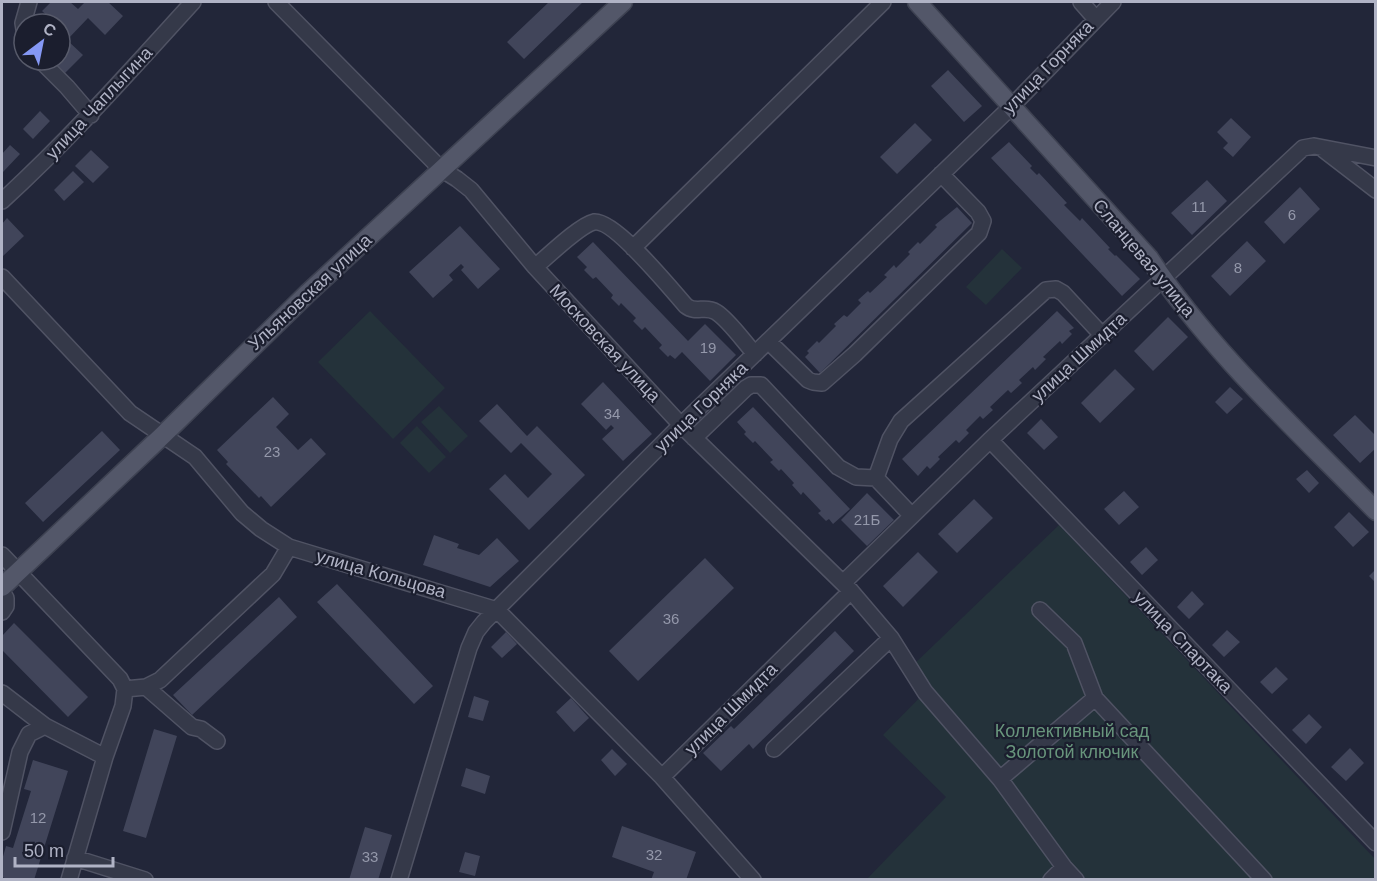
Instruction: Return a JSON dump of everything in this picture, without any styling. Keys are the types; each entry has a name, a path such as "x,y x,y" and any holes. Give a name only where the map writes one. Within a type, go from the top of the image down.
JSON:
{"main road":[{"name":"Ульяновская улица","path":"2,587 163,435 299,301 623,2"},
{"name":"Сланцевая улица","path":"916,2 1149,258 1211,339 1376,511"}],"street":[{"name":"улица Чаплыгина","path":"2,201 49,159 193,2"},
{"name":"Московская улица","path":"276,2 441,169 457,178 471,190 535,267 681,425 847,587 891,638 925,692 1000,779 1064,867 1076,879"},
{"path":"633,248 883,2"},
{"path":"1081,2 1095,18"},
{"name":"улица Горняка","path":"399,879 469,648 476,632 681,425 1012,105 1113,2"},
{"path":"52,72 91,115"},
{"name":"улица Шмидта","path":"662,777 847,587 912,516 990,440 1303,148 1314,146 1322,148"},
{"path":"1322,148 1376,158"},
{"path":"1322,148 1376,190"},
{"path":"768,341 808,380 818,383 826,381 855,354 982,227 983,221 978,212 941,174"},
{"path":"535,267 581,229 592,222 601,222 608,225 633,248 686,306 696,311 707,308 717,312 755,354"},
{"name":"улица Кольцова","path":"2,277 130,413 195,457 242,513 261,529 289,547 497,610 662,777 753,879"},
{"path":"876,478 890,439 901,421 1046,290 1056,289 1063,293 1102,335"},
{"path":"694,438 746,388 751,385 761,385 838,467 856,477 876,478 912,516"},
{"name":"улица Спартака","path":"990,440 1376,843"},
{"path":"125,689 146,687 160,680 273,574 289,547"},
{"path":"2,555 120,679 125,689 123,706 105,757 69,879"},
{"path":"2,593 6,598 6,606 2,612"},
{"path":"1040,610 1074,643 1095,698 1264,879"},
{"path":"774,749 891,638"},
{"path":"146,687 192,728 201,729 217,741"},
{"path":"2,693 45,726 105,757"},
{"path":"1000,779 1095,698"},
{"path":"2,832 20,752 29,734 45,726"},
{"path":"75,858 145,879"},
{"path":"1051,879 1064,867"}],"green space":[{"path":"1002,249 1022,268 986,305 966,287"},
{"path":"370,311 445,388 393,439 318,362"},
{"path":"439,406 468,436 450,453 421,422"},
{"path":"417,426 446,457 429,473 400,443"},
{"name":"Коллективный сад Золотой ключик","path":"1059,525 1376,860 1375,880 866,880 946,797 883,735 930,687 911,667"}],"building":[{"path":"51,2 70,2 78,9 85,2 108,2 123,16 105,35 88,18 72,35 72,12 42,11"},
{"path":"549,2 583,2 524,59 507,42"},
{"path":"72,45 83,55 72,66"},
{"path":"948,70 982,106 964,122 931,86"},
{"path":"40,111 50,121 33,139 23,129"},
{"path":"1231,118 1251,137 1233,157 1223,148 1228,143 1217,132"},
{"path":"915,123 932,140 897,174 880,157"},
{"path":"1009,142 1032,166 1030,168 1037,175 1039,173 1067,203 1064,205 1080,221 1082,218 1110,248 1108,249 1140,279 1122,296 991,158"},
{"path":"10,145 20,154 3,172 2,154"},
{"path":"91,150 109,167 93,183 75,166"},
{"path":"73,171 84,182 64,201 54,190"},
{"path":"1207,180 1227,201 1192,235 1171,213"},
{"path":"1300,187 1320,209 1284,244 1264,222"},
{"path":"957,207 972,223 820,373 805,357 809,353 807,351 817,341 819,343 844,315 847,317 861,303 858,300 868,291 870,293 887,277 884,275 894,265 896,268 918,242 920,244 937,227 935,225"},
{"path":"7,218 24,236 2,257 2,224"},
{"path":"460,226 500,269 478,289 461,270 464,267 461,264 449,275 453,280 433,298 409,272"},
{"path":"1247,241 1266,261 1230,296 1211,276"},
{"path":"593,242 688,341 705,324 736,355 710,381 682,352 675,359 670,355 668,357 659,348 662,345 645,327 642,330 633,321 636,318 621,303 619,306 611,298 613,295 596,277 593,279 584,270 587,267 577,257"},
{"path":"1057,311 1074,328 1069,331 1072,334 1062,344 1060,341 1043,357 1046,359 1035,370 1033,367 1019,380 1022,383 1011,393 1008,390 990,407 993,410 983,419 980,416 966,430 969,433 959,443 956,440 938,457 940,459 930,469 927,466 918,476 902,459"},
{"path":"1168,317 1188,337 1153,371 1134,351"},
{"path":"1115,369 1135,389 1100,423 1081,403"},
{"path":"603,382 652,434 623,461 602,439 614,428 611,425 606,430 581,404"},
{"path":"1230,387 1243,399 1227,414 1215,402"},
{"path":"273,397 289,414 276,427 298,450 311,438 326,454 271,507 226,464 228,462 217,450"},
{"path":"497,404 527,436 537,426 585,475 529,530 489,489 505,474 528,498 552,474 521,443 511,453 479,421"},
{"path":"753,407 850,509 833,524 818,513 821,511 803,492 801,495 792,485 794,483 781,469 779,471 770,462 773,460 755,441 753,443 744,434 746,432 737,422"},
{"path":"1355,415 1376,436 1376,448 1360,463 1333,435"},
{"path":"1041,419 1058,437 1044,450 1027,433"},
{"path":"102,431 120,450 43,522 25,503"},
{"path":"1307,470 1319,483 1309,493 1296,479"},
{"path":"1124,491 1139,507 1119,525 1104,509"},
{"path":"867,493 894,520 867,546 841,520"},
{"path":"974,499 993,518 957,553 938,534"},
{"path":"1349,512 1369,532 1353,547 1334,527"},
{"path":"434,535 459,544 457,548 479,555 497,538 519,561 490,587 423,565"},
{"path":"1146,547 1158,560 1142,575 1130,562"},
{"path":"918,552 938,572 903,607 883,586"},
{"path":"705,558 734,588 638,681 609,651"},
{"path":"1376,569 1376,583 1369,576"},
{"path":"337,584 433,686 414,704 317,602"},
{"path":"1192,591 1204,604 1189,619 1177,607"},
{"path":"279,597 297,617 192,715 173,695"},
{"path":"14,623 88,697 68,717 2,650 2,636"},
{"path":"1227,630 1240,642 1224,657 1212,645"},
{"path":"835,631 854,651 753,749 749,744 721,771 703,753 731,726 734,729"},
{"path":"506,632 517,644 502,658 491,647"},
{"path":"1276,667 1288,679 1272,694 1260,682"},
{"path":"474,696 489,701 483,721 468,717"},
{"path":"571,698 589,718 574,732 556,712"},
{"path":"1309,714 1322,727 1306,744 1292,730"},
{"path":"154,729 177,736 146,838 123,831"},
{"path":"1350,748 1364,763 1346,781 1331,767"},
{"path":"612,749 627,764 615,776 601,760"},
{"path":"33,760 68,771 34,880 10,880 2,877 2,860 6,846 13,848 31,791 24,789"},
{"path":"466,768 490,776 485,794 461,786"},
{"path":"622,826 696,852 686,880 651,880 654,872 612,857"},
{"path":"365,827 392,835 378,880 349,880"},
{"path":"465,852 480,856 475,876 459,872"}]}
